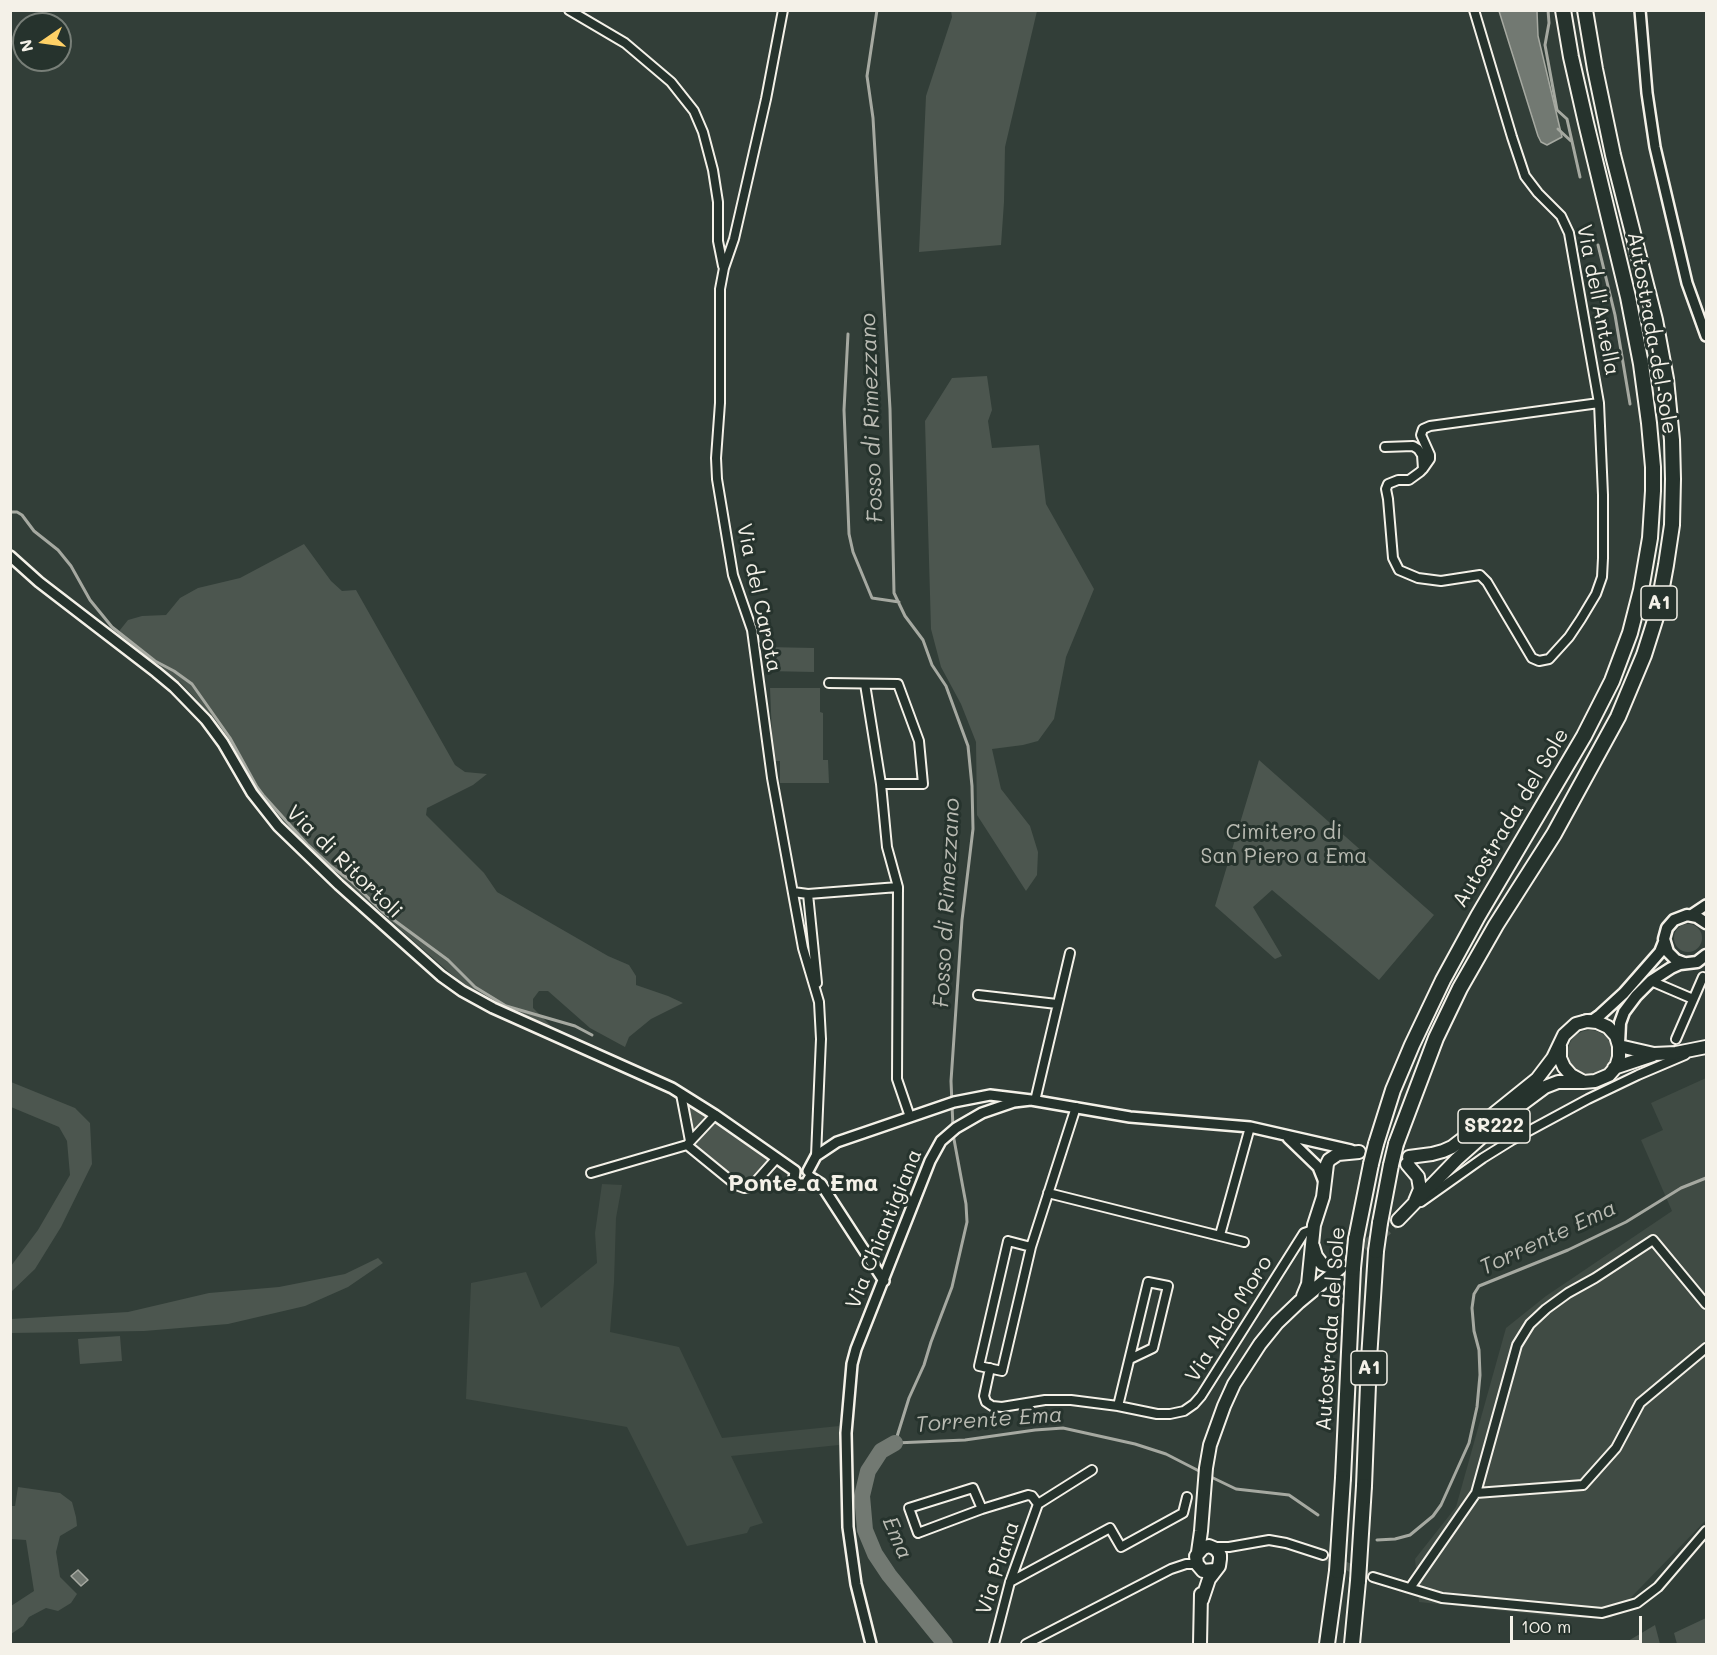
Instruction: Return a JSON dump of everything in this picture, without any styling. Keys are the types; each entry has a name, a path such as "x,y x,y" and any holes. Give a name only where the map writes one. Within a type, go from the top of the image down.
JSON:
{"highway":[{"name":"Autostrada del Sole","path":"1327,1644 1337,1571 1343,1478 1344,1267 1356,1239 1376,1144 1397,1081 1443,980 1584,736 1612,681 1633,622 1648,549 1653,467 1641,364 1628,297 1586,123 1563,10"},
{"name":"Autostrada del Sole","path":"1352,1644 1359,1581 1365,1486 1369,1359 1376,1251 1396,1144 1436,1038 1461,988 1496,925 1554,834 1618,717 1644,656 1657,614 1672,525 1672,440 1666,380 1655,320 1613,155 1585,10"}],"main road":[{"path":"1583,1021 1593,1020 1624,993 1660,952 1665,932 1671,922 1680,916 1691,915 1707,923"},
{"path":"1664,942 1671,956 1684,963"},
{"path":"1560,1044 1560,1058 1567,1071 1578,1079 1596,1081 1607,1076 1619,1057 1620,1023 1624,1012 1635,996 1651,981 1671,968 1684,963 1702,962 1707,955"},
{"path":"1583,1021 1605,1025 1613,1032 1619,1045"},
{"name":"SR222","path":"1412,1207 1419,1194 1419,1183 1408,1161 1443,1151 1465,1137 1537,1079 1550,1063 1564,1035 1569,1029 1583,1021"},
{"path":"1619,1045 1654,1054"},
{"path":"1614,1068 1654,1054 1704,1048"},
{"name":"SR222","path":"1398,1220 1457,1159 1502,1119 1545,1088 1558,1082 1596,1081"},
{"name":"Via Chiantigiana","path":"1299,1302 1308,1284 1312,1237 1323,1197 1329,1160 1342,1153 1359,1152"},
{"path":"1312,1237 1316,1256 1322,1264 1344,1267"},
{"name":"Via Chiantigiana","path":"1200,1644 1204,1541 1201,1531 1204,1498 1210,1445 1224,1406 1245,1365 1271,1330 1299,1302 1344,1267"},
{"name":"Via Chiantigiana","path":"1202,1600 1205,1588 1217,1565 1218,1552 1203,1556"},
{"path":"1203,1556 1207,1571 1217,1565"}],"street":[{"name":"Via del Carota","path":"569,10 625,43 671,82 694,111 703,132 713,170 718,202 718,241 724,268"},
{"name":"Via del Carota","path":"783,10 766,99 737,227 720,289 720,403 716,458 717,479 733,575 752,630 772,778 802,948 819,1002"},
{"name":"Via dell'Antella","path":"1474,10 1525,176 1561,216 1569,233 1599,403 1603,495 1602,578 1596,594 1569,637 1549,659 1539,661 1532,658 1487,582 1480,575 1441,582 1418,578 1399,570 1393,558 1386,489 1388,484 1398,480 1409,480 1423,469 1430,459 1420,435 1423,429 1430,426 1599,403"},
{"path":"1640,10 1647,93 1655,147 1676,242 1694,303 1707,336"},
{"path":"1694,303 1707,321"},
{"path":"1385,447 1413,446 1418,448 1422,455 1423,469"},
{"name":"Via di Ritortoli","path":"10,556 39,582 174,687 206,720 223,743 252,793 278,826 339,885 441,976 493,1008 672,1088 715,1115 795,1172"},
{"path":"829,683 898,684 919,741 923,784 881,784"},
{"path":"866,684 881,784 887,847 898,887 897,1079 910,1117 837,1143 816,1156 809,1174 806,1184 798,1184 794,1179 795,1172 802,1167 809,1174 822,1184 884,1281"},
{"path":"793,892 808,894 898,887"},
{"name":"Via del Carota","path":"808,894 821,1039 816,1156"},
{"path":"1691,915 1707,905"},
{"path":"1033,1100 1070,952"},
{"path":"1676,1039 1703,977"},
{"path":"1651,981 1693,999"},
{"path":"978,995 1057,1004"},
{"path":"1412,1207 1493,1152 1588,1099 1638,1075 1704,1048"},
{"path":"1588,1099 1596,1090 1596,1081"},
{"path":"681,1094 689,1143 736,1185 744,1188 751,1187 776,1159"},
{"name":"Via Chiantigiana","path":"910,1117 952,1103 990,1095 1130,1117 1250,1127 1359,1152"},
{"name":"Via Chiantigiana","path":"871,1644 860,1605 850,1552 847,1497 846,1433 852,1364 856,1349 930,1161 941,1141 953,1130 976,1116 1014,1102 1033,1100"},
{"path":"1031,1247 1008,1241 979,1366 1002,1371 1031,1247 1076,1107"},
{"path":"591,1173 689,1143 715,1115"},
{"path":"1220,1236 1250,1127"},
{"name":"Via Chiantigiana","path":"1284,1135 1318,1167 1324,1186"},
{"path":"1048,1193 1244,1242"},
{"name":"Via Aldo Moro","path":"990,1368 984,1396 986,1402 992,1406 1071,1400 1157,1414 1170,1414 1189,1408 1201,1396 1304,1233 1310,1231 1312,1237"},
{"path":"1410,1588 1476,1493 1517,1345 1530,1324 1568,1293 1653,1240 1707,1304"},
{"path":"1118,1406 1148,1282 1168,1286 1153,1348 1130,1359"},
{"path":"1476,1493 1583,1485 1616,1448 1640,1403 1707,1348"},
{"name":"Via Piana","path":"994,1644 1010,1582 1038,1504 1092,1470"},
{"name":"Via Piana","path":"982,1509 973,1488 909,1508 918,1533 1028,1495 1036,1499 1038,1504"},
{"path":"1010,1582 1110,1528 1121,1547 1183,1513 1187,1497"},
{"path":"1373,1576 1442,1598 1602,1613 1637,1603 1658,1587 1707,1531"},
{"path":"1026,1644 1171,1569 1229,1547 1269,1540 1323,1555"},
{"path":"1217,1565 1223,1551 1229,1547"}],"shaded area":[{"path":"1499,11 1537,11 1538,36 1562,137 1547,145 1541,142 1538,136"},
{"path":"1706,1078 1706,1520 1611,1618 1571,1618 1419,1602 1415,1559 1456,1507 1506,1328 1546,1296 1672,1211 1641,1140 1663,1130 1651,1103"},
{"path":"602,1184 622,1185 616,1218 610,1332 679,1347 722,1438 839,1426 839,1445 731,1456 763,1523 750,1527 747,1533 687,1546 627,1427 466,1399 471,1283 526,1272 541,1308 597,1263 595,1233"},
{"path":"78,1570 88,1580 81,1586 71,1576"}],"green space":[{"path":"951,11 1037,11 1005,147 1001,245 919,252 926,96 952,17"},
{"path":"987,376 992,410 988,421 992,448 1039,445 1046,504 1094,589 1066,657 1054,719 1038,741 992,749 1001,789 1030,826 1038,852 1037,875 1026,891 977,815 976,742 961,704 941,667 931,629 925,421 952,378"},
{"path":"304,544 331,581 342,591 356,590 455,765 465,772 487,774 473,785 427,808 426,815 484,873 497,892 608,956 629,965 636,976 636,985 683,1003 651,1019 629,1037 625,1047 590,1028 548,991 539,991 533,999 533,1008 551,1026 480,996 458,980 298,840 248,779 231,748 195,698 180,682 116,635 128,620 142,616 166,615 180,598 198,588 240,578"},
{"path":"766,647 814,648 814,672 766,671"},
{"path":"770,688 820,688 820,712 823,713 823,760 828,760 829,783 780,783 780,761 773,761"},
{"name":"Cimitero di San Piero a Ema","path":"1259,760 1434,915 1379,980 1272,890 1253,907 1282,956 1275,959 1215,906"},
{"path":"1688,924 1698,928 1702,938 1698,948 1688,952 1678,948 1674,938 1678,928"},
{"path":"1590,1030 1599,1031 1606,1036 1611,1043 1611,1061 1606,1068 1599,1073 1590,1074 1581,1073 1574,1068 1569,1061 1568,1052 1569,1043 1574,1036 1581,1031"},
{"path":"11,1082 75,1108 90,1123 92,1164 61,1227 35,1269 11,1292 11,1266 38,1230 70,1175 67,1141 59,1127 11,1107"},
{"path":"689,1105 707,1115 694,1129"},
{"path":"715,1121 770,1162 750,1183 741,1181 695,1146"},
{"path":"378,1258 383,1263 348,1287 305,1306 228,1324 144,1331 11,1333 11,1319 128,1312 209,1293 279,1287 345,1274"},
{"path":"120,1336 122,1361 80,1364 78,1339"},
{"path":"18,1487 60,1493 72,1502 77,1526 60,1536 56,1552 60,1577 77,1594 71,1603 58,1611 46,1608 29,1617 23,1626 11,1634 11,1606 34,1591 26,1540 11,1539 11,1506 15,1506"},
{"path":"1706,1618 1706,1644 1677,1644 1674,1633"},
{"path":"1655,1625 1660,1644 1623,1644"}],"waterway":[{"name":"Fosso di Rimezzano","path":"877,10 867,76 873,118 890,409 894,593 905,616 923,640 932,665 946,686 968,746 972,786 973,829 962,920 951,1081 953,1128"},
{"path":"1548,10 1549,23 1545,45 1557,110 1567,119 1580,177"},
{"path":"1558,129 1571,141"},
{"path":"1598,245 1615,315 1630,404"},
{"path":"848,334 844,410 849,534 853,552 872,598 899,602"},
{"path":"10,512 22,515 34,531 58,550 71,566 90,600 112,627 155,661 192,684 230,738 263,795 307,844 332,867 351,881 383,912 448,960 475,987 506,1006 575,1026 592,1035"},
{"name":"Fosso di Rimezzano","path":"953,1134 966,1204 967,1222 952,1287 924,1365 909,1398 895,1443 965,1440 1063,1428 1135,1444 1166,1454 1203,1473"},
{"name":"Torrente Ema","path":"1377,1540 1410,1535 1433,1516 1441,1505 1469,1443 1477,1407 1480,1375 1479,1350 1474,1331 1472,1308 1474,1294 1479,1286 1568,1250 1626,1222 1681,1188 1706,1178"},
{"name":"Ema","path":"895,1443 881,1451 868,1471 862,1496 865,1530 875,1554 889,1575 945,1644"},
{"name":"Torrente Ema","path":"1209,1476 1236,1489 1289,1495 1318,1515"}],"tunnel":[{"path":"1366,1153 1400,1160 1407,1164"},
{"path":"1350,1259 1398,1220"},
{"path":"1323,1555 1373,1577"}],"district":[{"name":"Ponte a Ema","path":"803,1184"}]}
